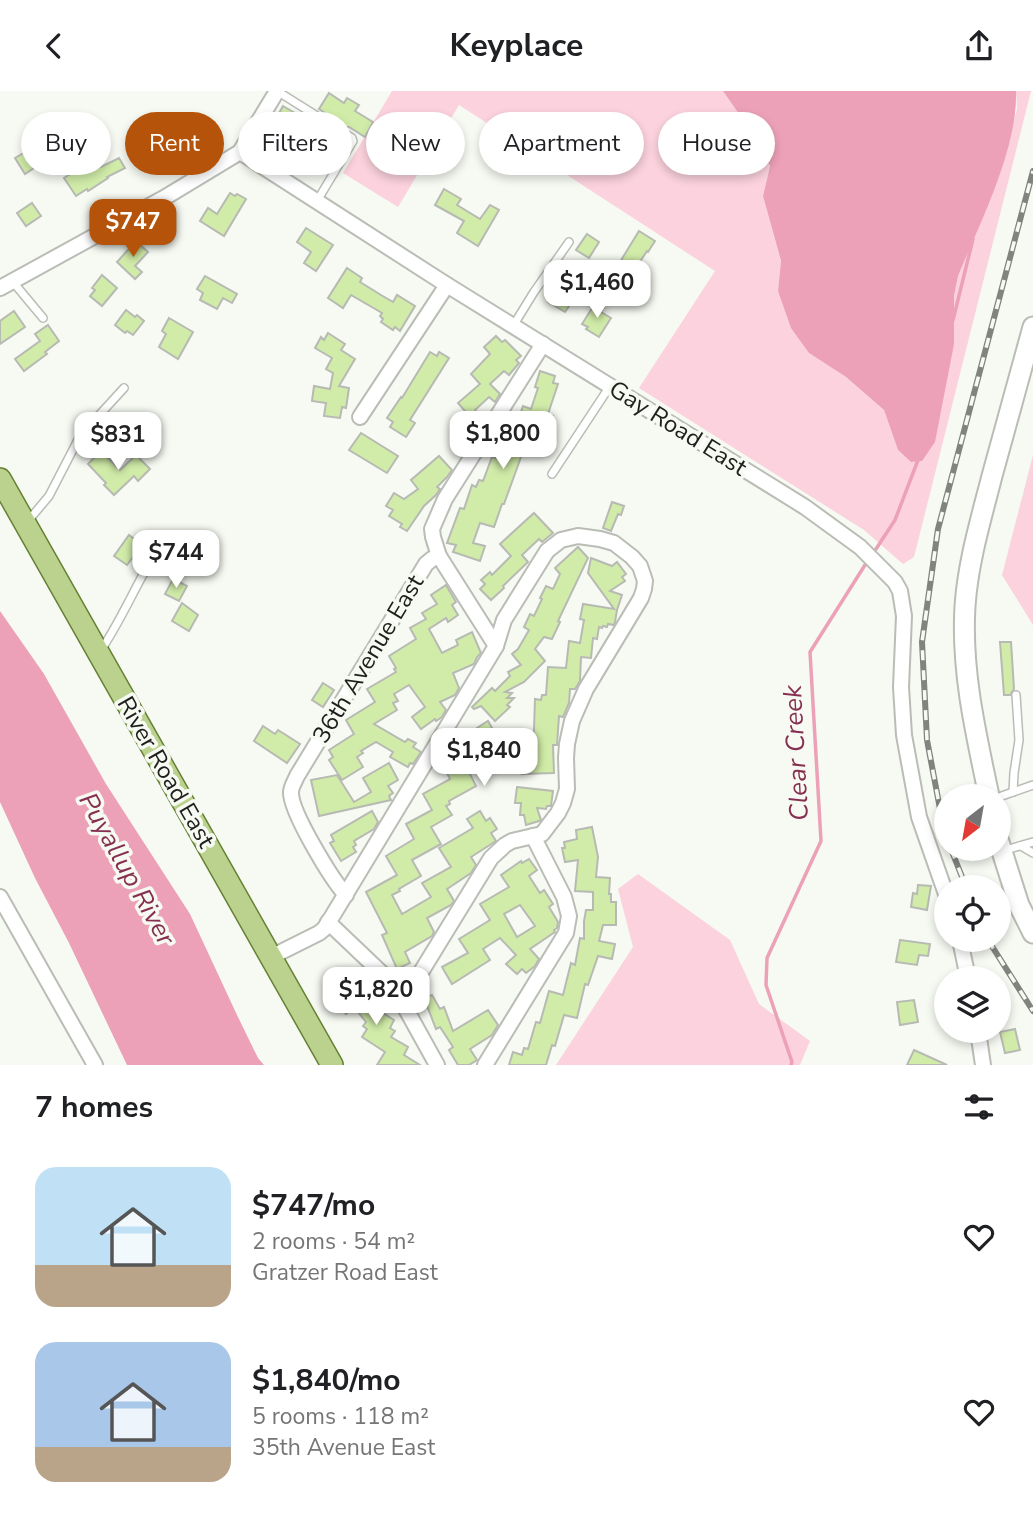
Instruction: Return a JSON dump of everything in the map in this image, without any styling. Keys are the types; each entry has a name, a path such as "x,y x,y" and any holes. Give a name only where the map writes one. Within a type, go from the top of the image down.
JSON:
{"main road":[{"path":"986,784 968,685 965,653 967,587 976,536 1033,327"},
{"name":"River Road East","path":"0,479 332,1065"},
{"path":"1010,861 1019,905 1033,933"}],"street":[{"path":"264,112 277,91"},
{"path":"6,285 164,198 238,153"},
{"name":"Gay Road East","path":"276,175 816,515 860,547 895,582 900,591 904,616 901,687 904,735 919,817 939,875"},
{"path":"360,417 447,285"},
{"name":"36th Avenue East","path":"346,895 324,865 294,807 291,791 297,776 426,564 439,556 432,529 441,509 543,344"},
{"path":"271,957 318,933 328,922 496,646 504,620 547,551 561,540 579,536 614,543 639,566 645,581 644,589 586,689 572,721 567,744 567,789 564,803 542,834 505,845 491,858 410,990 399,996"},
{"path":"439,556 496,646"},
{"path":"485,1065 566,933 568,907 533,836"},
{"path":"0,897 95,1065"},
{"path":"328,922 391,982 437,1065"},
{"path":"980,1043 983,1065"}],"lane":[{"path":"277,91 352,138 353,141 317,201"},
{"path":"513,326 569,242"},
{"path":"6,285 43,318"},
{"path":"552,474 610,386"},
{"path":"26,525 49,496 80,436 124,388"},
{"path":"99,654 145,572"},
{"path":"1016,695 1019,740 1013,792 1033,785"},
{"path":"1012,845 1033,842"},
{"path":"1012,846 1025,847 1033,853"}],"shaded area":[{"path":"392,91 723,91 738,112 658,112 658,175 768,175 763,196 781,262 778,291 809,353 846,377 884,410 898,450 911,462 922,461 954,344 954,296 958,276 991,198 1017,109 1016,91 1031,91 914,557 903,564 864,530 639,388 715,271 567,175 644,175 644,112 479,112 479,118 459,105 455,112 379,112"},
{"path":"366,135 366,175 417,175 398,207 346,175 352,175 352,158"},
{"path":"1033,455 1033,625 1002,575"},
{"path":"638,874 730,940 759,1004 810,1041 800,1065 556,1065 633,947 618,889"}],"water":[{"path":"723,91 1016,91 1011,137 1004,161 958,276 954,296 954,344 935,442 922,461 911,462 898,450 884,410 846,377 809,353 791,328 778,291 781,261 763,196 768,175 775,175 775,112 738,112"},
{"name":"Puyallup River","path":"0,611 44,674 106,784 190,914 258,1058 264,1065 127,1065 0,802"}],"building":[{"path":"329,93 344,103 347,98 359,105 355,111 366,118 365,137 352,129 352,112 324,112 319,109"},
{"path":"283,106 293,112 280,112"},
{"path":"21,154 21,168 15,158"},
{"path":"119,158 125,168 111,175 111,162"},
{"path":"69,175 111,175 76,196 64,178"},
{"path":"444,189 461,199 457,205 480,219 490,205 499,210 478,246 457,233 464,221 435,205"},
{"path":"230,193 246,199 224,236 200,221 208,208 217,214"},
{"path":"32,203 41,216 26,226 17,213"},
{"path":"306,228 333,245 316,271 304,263 311,252 297,242"},
{"path":"639,231 655,241 626,283 612,275"},
{"path":"587,234 599,242 589,258 576,250"},
{"path":"136,241 148,252 135,266 142,272 135,279 117,262"},
{"path":"347,268 362,278 360,282 393,302 397,295 415,306 400,331 381,322 382,313 351,295 343,308 328,298"},
{"path":"102,275 117,288 102,306 90,296 95,290 92,288"},
{"path":"205,276 237,294 232,303 223,298 217,309 200,300 203,293 197,289"},
{"path":"558,285 576,296 565,312 548,302"},
{"path":"596,302 604,307 601,312 611,318 599,337 582,324"},
{"path":"126,310 144,321 133,335 127,331 125,333 115,325"},
{"path":"14,311 25,327 0,344 0,321"},
{"path":"169,318 193,332 178,359 159,347 166,334 162,331"},
{"path":"48,325 59,341 24,371 15,359 40,341 35,334"},
{"path":"328,333 345,344 341,350 355,359 339,386 349,388 346,408 342,407 340,418 324,416 326,403 312,401 314,386 330,389 333,373 326,369 332,358 315,348 321,337 324,340"},
{"path":"496,336 502,342 505,340 521,356 516,360 519,363 509,375 504,371 490,384 500,394 495,402 489,397 475,410 481,417 467,429 457,418 465,411 458,403 480,384 471,374 490,354 484,347"},
{"path":"430,352 437,356 439,352 449,358 410,420 415,423 406,437 390,427 393,422 387,418"},
{"path":"540,371 555,376 553,383 558,384 548,414 553,416 540,451 525,446 494,527 480,523 473,543 485,546 480,561 453,552 456,545 447,543 460,508 464,509 472,485 476,487 479,480 483,481 492,457 499,455 507,432 513,434 523,406 531,409"},
{"path":"361,433 398,456 387,473 349,450"},
{"path":"101,451 120,470 136,455 150,469 138,481 134,476 114,495 88,464"},
{"path":"439,456 452,470 407,531 400,527 402,524 389,516 393,510 386,506 394,493 404,499 418,489 411,480"},
{"path":"612,502 624,506 611,531 603,528"},
{"path":"534,513 553,533 542,542 539,539 522,555 528,562 491,600 480,589 485,584 481,580 490,572 492,575 511,556 500,544"},
{"path":"129,535 142,545 127,565 114,556"},
{"path":"578,547 588,558 552,639 544,637 535,649 545,661 524,682 505,692 512,693 507,698 514,698 507,705 510,707 495,721 481,706 474,709 472,707 492,688 495,691 510,676 508,672 521,665 512,654 529,630 524,627 530,614 534,616 546,586 553,589 560,574 555,568"},
{"path":"591,558 612,566 617,562 626,574 622,577 625,581 610,591 622,595 614,625 599,627 597,639 593,638 591,658 581,657 580,681 575,689 570,689 569,703 563,717 559,716 557,745 553,745 554,773 522,774 492,756 468,770 476,786 449,801 450,804 446,806 452,815 431,827 441,844 412,860 421,876 392,895 402,914 431,897 422,883 451,867 439,848 473,828 467,819 480,811 486,821 490,818 497,829 491,833 496,841 471,857 476,865 471,873 447,889 454,901 427,918 434,932 432,936 405,952 410,963 397,969 382,935 387,933 366,892 397,875 386,856 414,839 406,824 432,810 423,794 450,779 444,767 470,753 462,741 479,731 477,728 488,721 499,740 533,760 535,699 541,700 542,695 546,695 548,667 566,668 569,641 580,643 584,620 580,619 583,604 614,609 588,573"},
{"path":"173,579 187,586 179,601 165,594"},
{"path":"446,585 456,602 452,605 458,615 448,622 446,618 429,629 442,653 458,645 456,640 472,632 481,653 474,664 453,673 459,688 455,695 440,702 446,710 436,721 435,719 421,729 412,717 425,707 409,685 394,694 398,701 393,703 397,710 374,724 405,742 408,739 416,743 413,747 421,752 413,764 410,763 408,767 390,757 393,752 376,742 361,751 363,753 357,757 363,767 342,780 329,760 333,757 329,750 354,734 346,720 375,702 367,689 396,672 389,656 416,639 410,628 426,619 422,613 437,604 431,595"},
{"path":"182,603 198,615 189,631 172,621"},
{"path":"1000,642 1011,642 1014,689 1010,695 1004,695"},
{"path":"323,683 334,690 323,707 312,700"},
{"path":"263,726 275,734 278,730 300,744 287,763 254,741"},
{"path":"389,763 398,780 388,786 393,793 389,796 391,800 319,816 311,780 337,775 354,802 371,792 363,778"},
{"path":"517,787 553,791 551,806 546,809 537,808 541,820 526,825 524,815 520,815 521,803 515,803"},
{"path":"372,811 378,822 374,829 354,841 356,852 341,861 330,843 334,841 331,835"},
{"path":"592,827 598,857 596,877 610,878 611,902 616,902 616,925 603,925 599,941 615,944 612,959 598,956 588,985 585,984 577,1018 564,1015 546,1065 509,1065 513,1052 522,1055 524,1048 528,1049 536,1022 540,1023 549,991 563,995 571,963 575,965 580,938 584,939 586,910 593,910 593,892 575,891 578,860 565,862 562,848 565,848 564,842 577,839 576,830"},
{"path":"529,859 537,870 529,876 540,893 544,890 553,904 549,907 558,922 555,932 530,949 539,959 526,973 522,969 517,974 506,964 516,955 500,938 483,949 490,960 452,984 442,967 468,953 459,939 490,920 480,904 509,887 501,875 521,861 522,863","holes":["520,905 535,926 517,937 504,914"]},
{"path":"918,885 931,886 927,910 911,907 913,893 917,894"},
{"path":"900,940 930,944 928,956 919,955 917,965 896,962"},
{"path":"361,983 379,1005 375,1008 394,1020 390,1028 395,1031 391,1037 408,1047 404,1055 420,1065 377,1065 385,1052 362,1037 367,1029 363,1026 366,1022 354,1007 346,1014 337,1002"},
{"path":"432,995 440,1009 444,1007 453,1031 488,1010 498,1025 492,1035 470,1049 477,1060 469,1065 458,1065 449,1050 453,1047 440,1027 436,1029 424,998"},
{"path":"914,1000 918,1022 900,1025 897,1002"},
{"path":"1015,1029 1020,1050 1005,1053 1003,1043 1011,1043 1011,1030"},
{"path":"914,1050 947,1065 907,1065"}],"waterway":[{"name":"Clear Creek","path":"953,320 973,239"},
{"name":"Clear Creek","path":"876,549 895,520 918,460"},
{"name":"Clear Creek","path":"791,1065 766,985 767,958 821,841 810,652 865,565"}],"railway":[{"path":"935,784 927,740 922,642 938,529 1033,171"},
{"path":"956,861 961,875"},
{"path":"996,952 1033,1011"}]}
